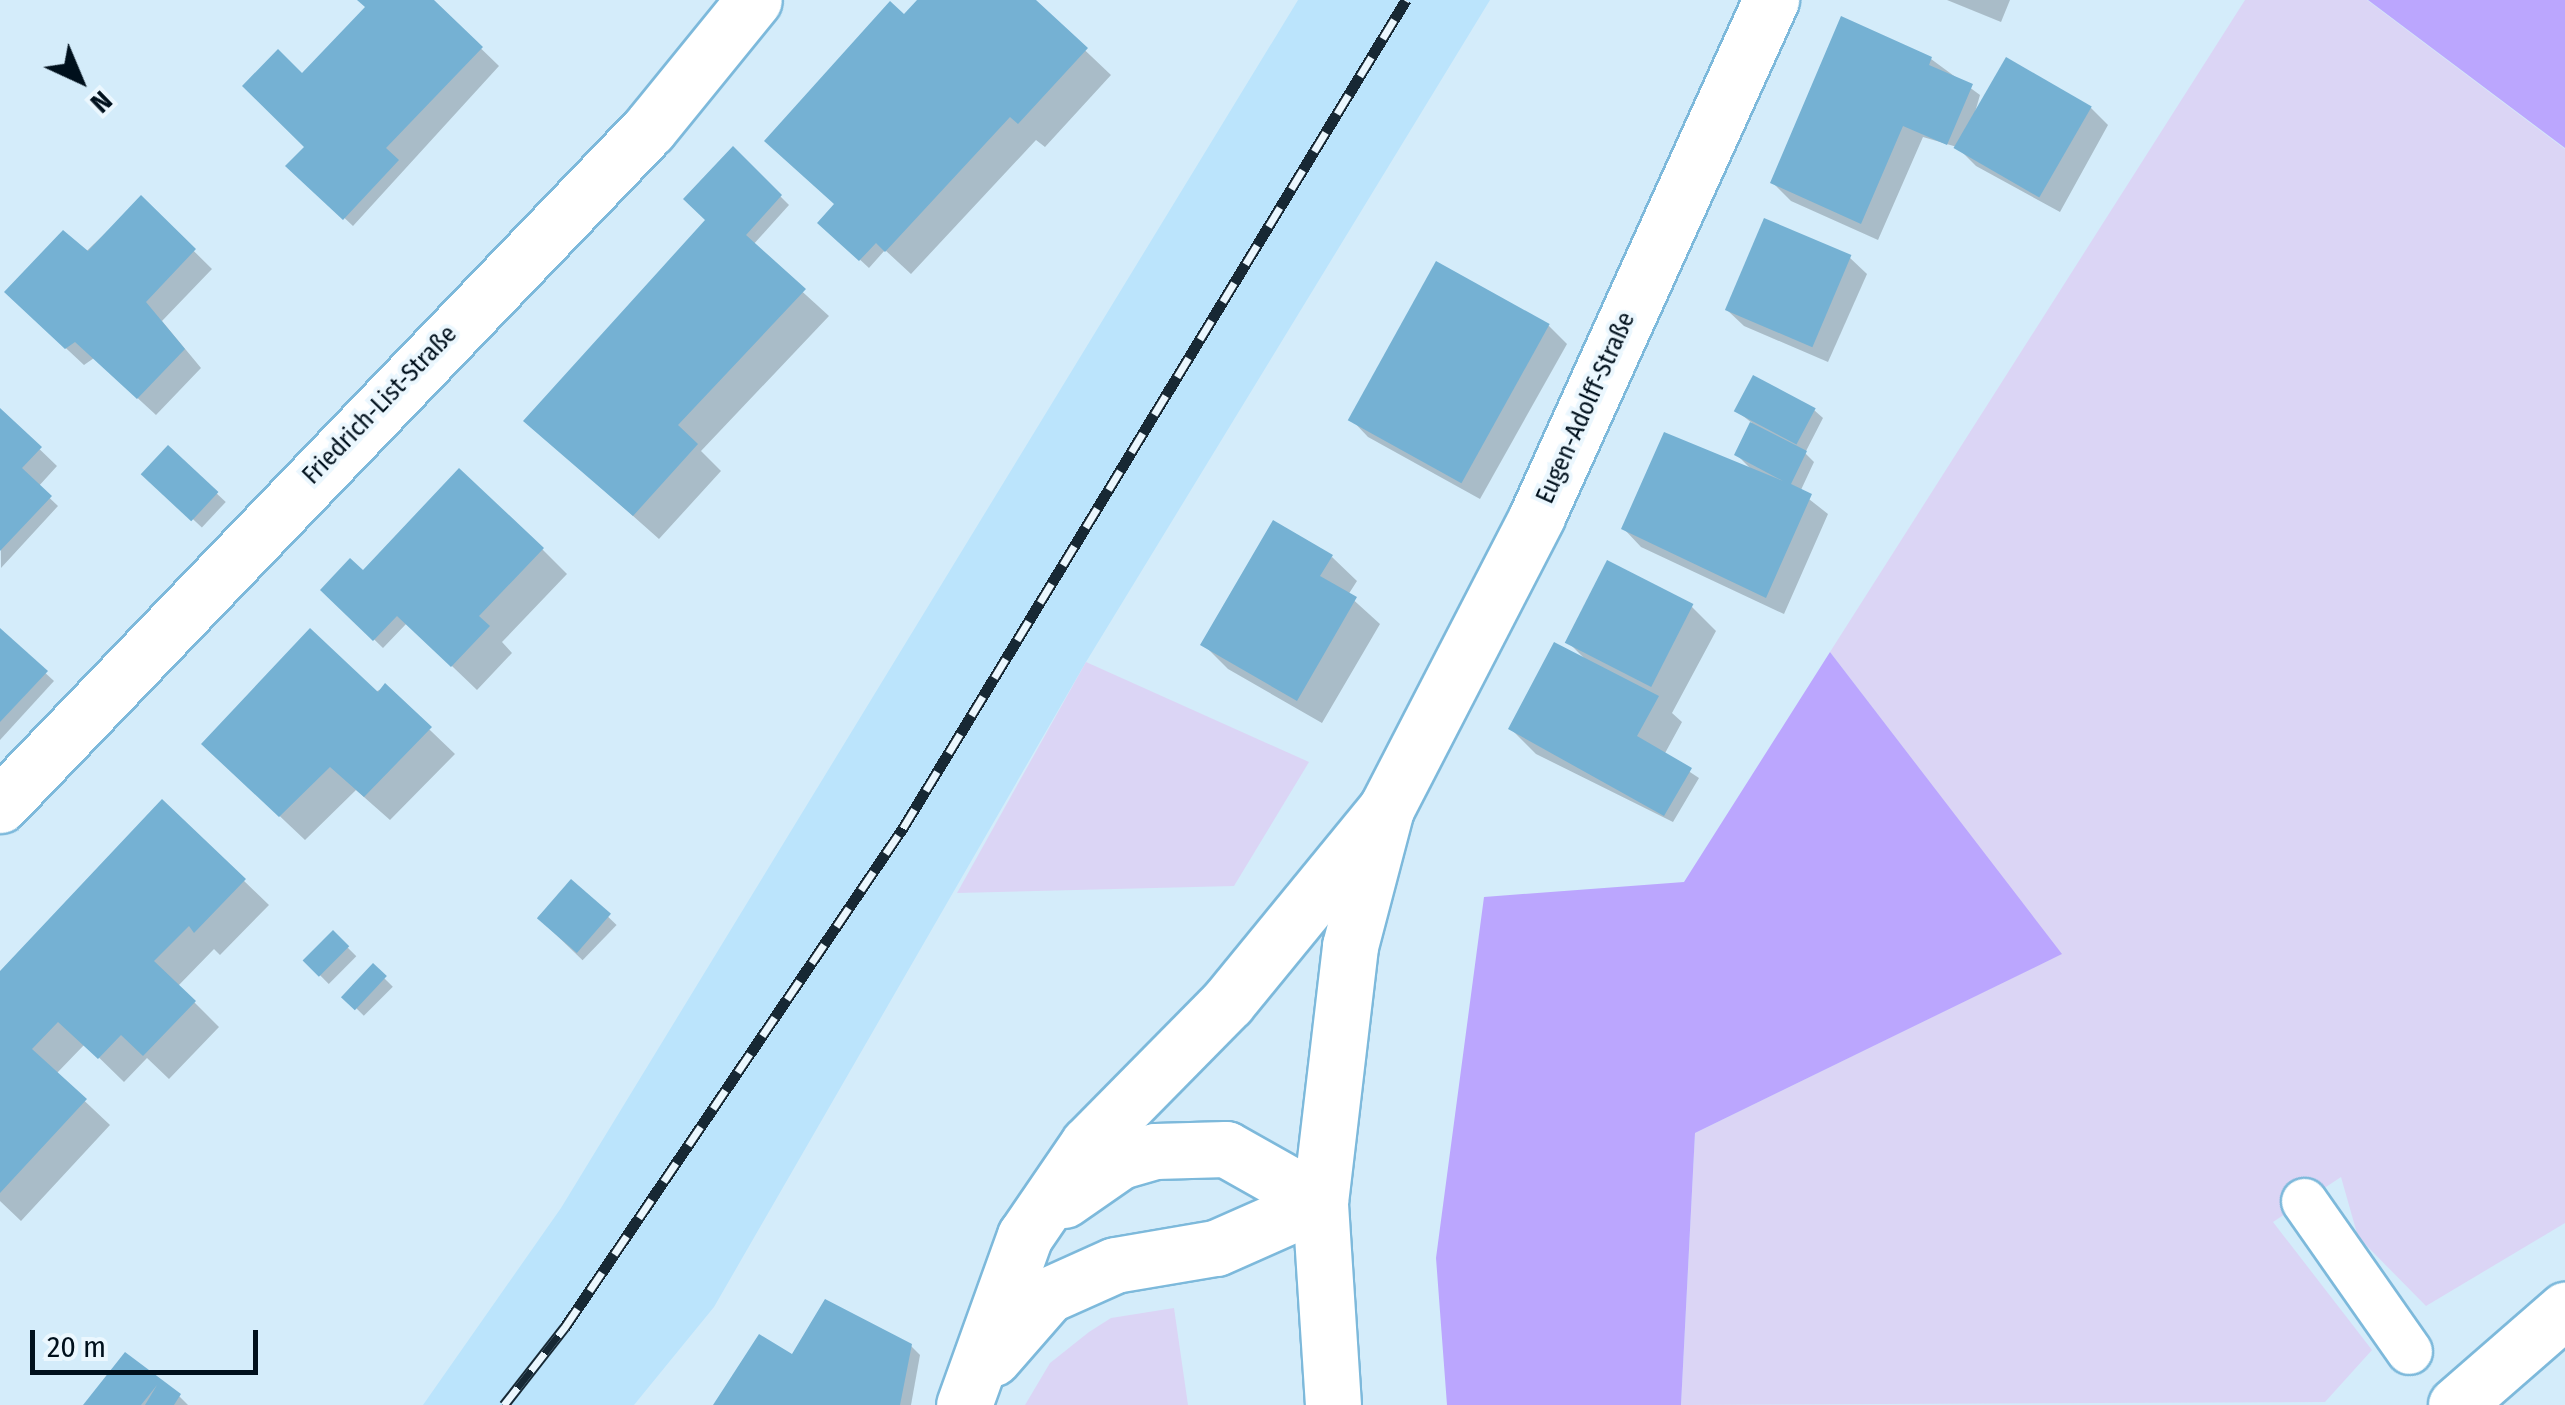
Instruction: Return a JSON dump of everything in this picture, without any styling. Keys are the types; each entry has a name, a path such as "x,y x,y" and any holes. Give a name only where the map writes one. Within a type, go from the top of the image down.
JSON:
{"street":[{"name":"Friedrich-List-Straße","path":"0,805 649,129 754,0"},
{"name":"Eugen-Adolff-Straße","path":"966,1405 1025,1236 1088,1144 1228,1002 1386,809 1537,516 1771,0"},
{"name":"Eugen-Adolff-Straße","path":"1320,1202 1350,946 1386,809"},
{"name":"Eugen-Adolff-Straße","path":"1025,1236 1090,1177 1155,1151 1226,1150 1320,1202"},
{"name":"Eugen-Adolff-Straße","path":"966,1405 997,1351 1048,1295 1115,1265 1216,1248 1320,1202"},
{"path":"1320,1202 1333,1405"},
{"path":"2456,1405 2565,1310"}],"lane":[{"path":"2304,1202 2409,1351"}],"shaded area":[{"path":"1298,0 1490,0 1086,662 714,1307 634,1405 423,1405 561,1208"},
{"path":"2245,0 2367,0 2565,149 2565,1223 2426,1306 2358,1237 2341,1177 2273,1222 2372,1350 2325,1402 1681,1405 1695,1133 2061,954 1830,652"},
{"path":"2368,0 2565,0 2565,148"},
{"path":"1830,652 2062,954 1695,1133 1681,1405 1447,1405 1436,1258 1484,897 1684,882"},
{"path":"1086,662 1309,762 1234,886 957,893"},
{"path":"1174,1308 1188,1405 1025,1405 1050,1363 1089,1332 1111,1318"}],"building":[{"path":"357,0 434,0 483,47 386,148 399,160 343,220 285,166 304,147 242,86 278,49 302,73 365,7"},
{"path":"917,0 1036,0 1088,48 1018,124 1010,117 885,252 876,243 859,261 817,223 834,204 764,141 890,1 904,14"},
{"path":"1841,16 1932,57 1929,65 1973,84 1947,145 1903,126 1861,224 1770,183"},
{"path":"2006,57 2092,106 2039,197 1954,148"},
{"path":"733,146 782,195 746,235 806,289 678,425 698,444 633,516 523,421 705,220 683,199"},
{"path":"141,195 196,249 146,302 185,349 137,399 75,342 65,349 4,292 63,230 88,251"},
{"path":"1764,218 1851,255 1812,347 1725,310"},
{"path":"1436,261 1550,324 1461,483 1348,420"},
{"path":"1753,375 1816,408 1796,445 1734,411"},
{"path":"0,408 42,447 22,468 52,496 0,551"},
{"path":"1750,422 1807,451 1791,484 1812,494 1766,598 1621,529 1664,432 1783,481 1734,455"},
{"path":"168,445 218,492 191,521 141,474"},
{"path":"459,468 544,548 479,616 490,626 451,667 397,616 373,641 320,590 350,558 363,570"},
{"path":"1273,520 1333,555 1320,576 1357,597 1297,701 1200,645"},
{"path":"1607,560 1693,604 1651,687 1565,643"},
{"path":"0,628 48,671 0,722"},
{"path":"310,628 378,692 385,683 432,727 364,797 330,767 279,817 201,744"},
{"path":"1554,642 1659,696 1637,736 1692,768 1664,816 1508,729"},
{"path":"162,799 246,879 194,933 189,926 154,961 196,1001 143,1056 121,1035 98,1059 58,1022 32,1049 87,1099 0,1193 0,971"},
{"path":"571,879 611,914 577,953 537,918"},
{"path":"333,930 349,946 319,977 303,960"},
{"path":"373,963 387,976 355,1010 341,997"},
{"path":"825,1299 912,1344 900,1405 713,1405 759,1334 792,1354"},
{"path":"125,1352 181,1394 174,1405 145,1405 157,1385 141,1405 83,1405"}],"railway":[{"path":"504,1405 565,1327 903,828 1406,0"}]}
